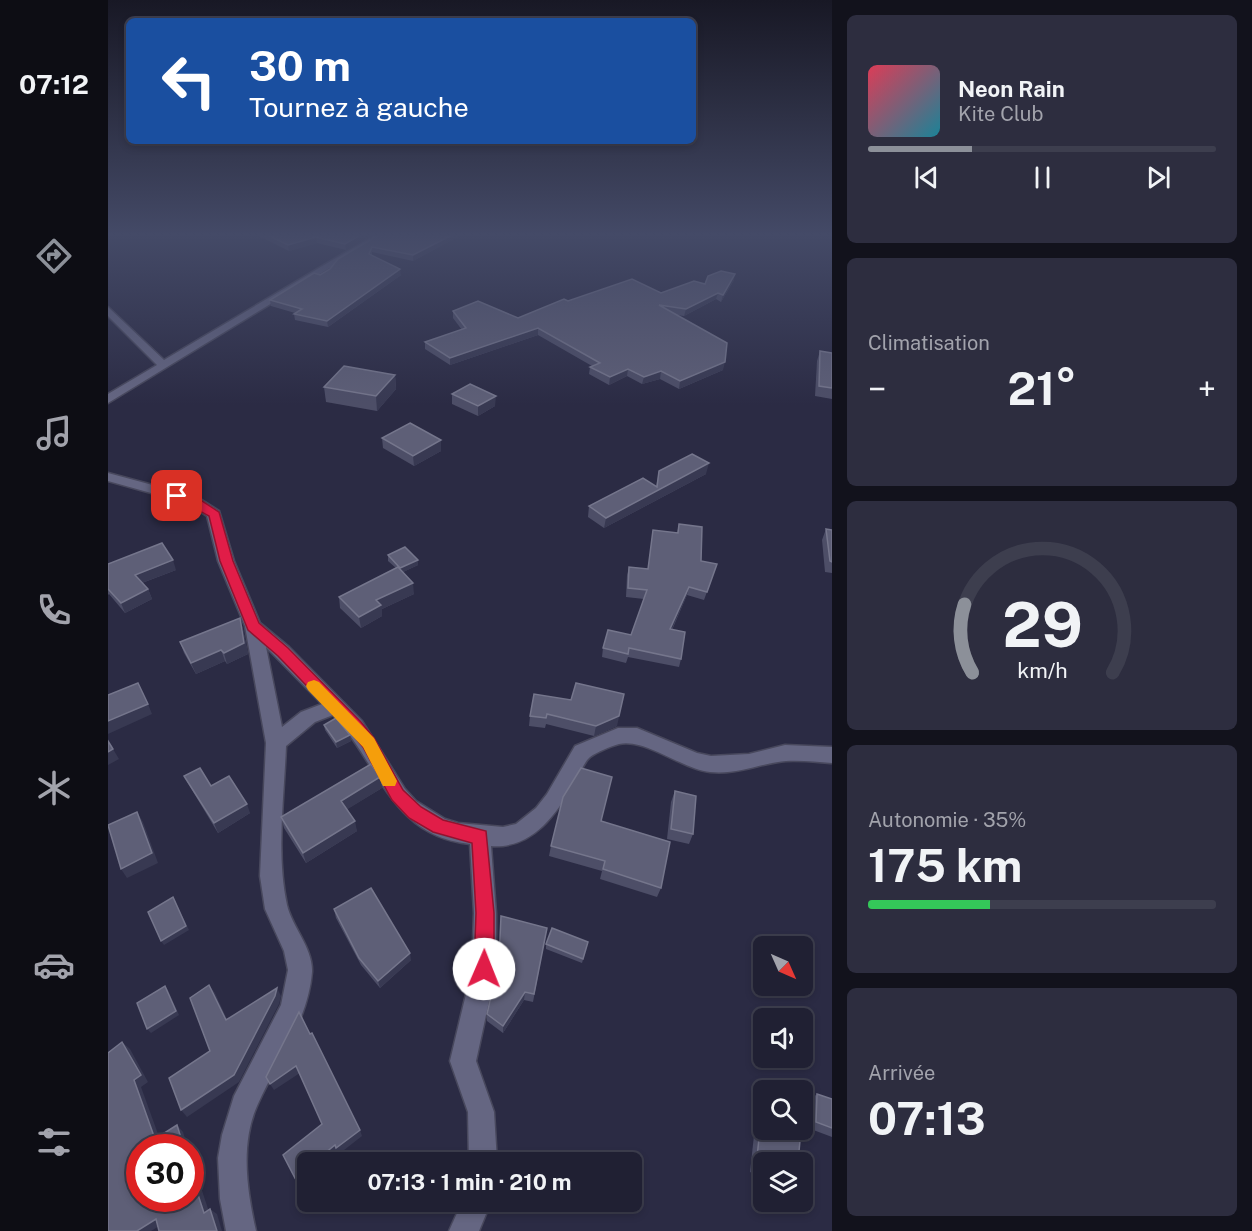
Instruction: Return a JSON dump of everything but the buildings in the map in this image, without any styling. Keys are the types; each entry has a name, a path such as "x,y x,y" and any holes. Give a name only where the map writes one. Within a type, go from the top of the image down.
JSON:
{"street":[{"path":"108,399 288,290"},
{"path":"108,310 164,366"},
{"path":"108,477 192,500 214,514 226,561 253,626 276,743 271,876 276,909 299,963 299,984 293,1008 243,1105 232,1158 234,1199 241,1231"},
{"path":"253,626 336,706 368,743 387,779 409,807 440,827 480,837 512,835 531,824 554,800 582,752 618,736 637,736 684,756 711,764 749,762 785,753 832,755"},
{"path":"276,743 308,717 336,706"},
{"path":"480,837 485,913 484,969 463,1061 481,1112 483,1152"},
{"path":"464,1231 473,1212"}],"slow traffic":[{"path":"314,686 355,726 368,743 389,781"}],"route":[{"path":"177,496 192,500 214,514 226,561 253,626 283,652 309,682 355,726 368,743 398,795 415,812 440,827 480,837 485,913 484,969"}]}
